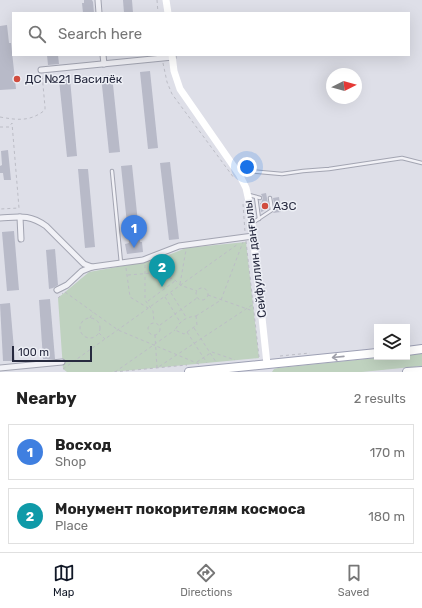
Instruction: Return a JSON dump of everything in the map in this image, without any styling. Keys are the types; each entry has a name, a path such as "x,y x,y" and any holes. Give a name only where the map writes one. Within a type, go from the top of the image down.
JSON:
{"main road":[{"path":"410,350 422,349"},
{"path":"189,372 268,368 374,354"},
{"path":"407,372 422,370"}],"street":[{"path":"98,0 99,12"},
{"path":"166,0 168,12"},
{"path":"103,56 104,64"},
{"path":"41,70 173,56"},
{"name":"Сейфуллин даңғылы","path":"173,56 174,71 180,89 236,170 248,195 252,224 247,239 268,368"},
{"path":"0,218 20,217 34,219 46,226 84,264 92,267"},
{"path":"20,217 21,239"},
{"path":"57,290 67,285 82,271 92,267 123,265 144,260 179,246 247,239"},
{"path":"0,368 62,362"}],"lane":[{"path":"236,170 282,174 329,169 402,158 422,163"},
{"path":"112,171 123,265"},
{"path":"248,195 258,198 259,219"},
{"path":"252,224 272,210 270,198"}],"path":[{"path":"157,0 158,12"},
{"path":"163,58 167,82 172,94 235,180"},
{"path":"0,117 22,120 45,110 46,107 41,70"},
{"path":"0,127 9,127 12,123 19,208 0,209"},
{"path":"243,203 259,358"},
{"path":"63,369 247,239"},
{"path":"114,372 176,330 181,322 187,318 196,316 220,300 247,239"},
{"path":"233,243 241,242"},
{"path":"180,285 186,248 181,250"},
{"path":"156,260 161,274"},
{"path":"146,264 146,300 153,311 154,322"},
{"path":"123,265 127,268 130,297 148,308"},
{"path":"128,275 145,273 161,274 176,280 180,285 197,291"},
{"path":"147,302 176,280"},
{"path":"197,291 204,288 208,291 208,295"},
{"path":"164,290 167,295"},
{"path":"197,291 197,298"},
{"path":"58,298 65,292 118,330 155,344 200,364"},
{"path":"170,292 187,318"},
{"path":"208,295 254,311"},
{"path":"197,298 204,300 208,295"},
{"path":"164,297 181,322"},
{"path":"160,325 197,298"},
{"path":"154,322 149,325 148,330 154,335 157,368 253,304"},
{"path":"90,318 99,323 100,327 99,332 90,338 86,337 81,330 82,324 90,318 93,312"},
{"path":"176,330 184,334 193,328 197,325 196,316"},
{"path":"154,322 160,325"},
{"path":"154,335 160,331 160,325"},
{"path":"193,328 216,362"},
{"path":"99,332 105,339"},
{"path":"187,332 207,363"},
{"path":"196,362 212,352 236,360"}],"green space":[{"path":"246,242 259,358 112,372 67,372 63,369 58,298 89,272 156,260 186,248"},
{"path":"422,353 422,366 362,372 272,372 274,369 278,368 374,358 374,360 410,360 410,355"}],"building":[{"path":"84,0 92,0 94,12 83,12 82,3 84,3"},
{"path":"123,0 132,0 133,12 124,12"},
{"path":"7,25 9,43 11,43 16,89 0,90 0,26"},
{"path":"47,56 58,56 59,64 48,65"},
{"path":"150,71 158,148 148,149 140,72"},
{"path":"112,75 120,152 109,153 101,76"},
{"path":"70,79 77,156 67,157 59,80"},
{"path":"8,150 11,180 4,180 3,173 0,173 0,166 2,165 1,151"},
{"path":"170,162 179,239 169,240 160,163"},
{"path":"132,165 140,242 142,242 143,252 127,254 125,244 129,243 121,166"},
{"path":"78,169 88,169 95,247 85,248"},
{"path":"266,193 269,209 261,212 260,203 263,198 261,194"},
{"path":"279,197 281,212 273,213 275,210 273,198"},
{"path":"14,231 19,290 7,291 2,232"},
{"path":"55,249 58,285 49,289 46,250"},
{"path":"50,299 55,359 43,359 39,300"},
{"path":"10,303 15,361 3,361 0,304"}],"place":[{"name":"ДС №21 Василёк","path":"17,79"},
{"name":"АЗС","path":"265,206"},
{"name":"Восход","path":"134,248"},
{"name":"Монумент покорителям космоса","path":"162,287"}]}
